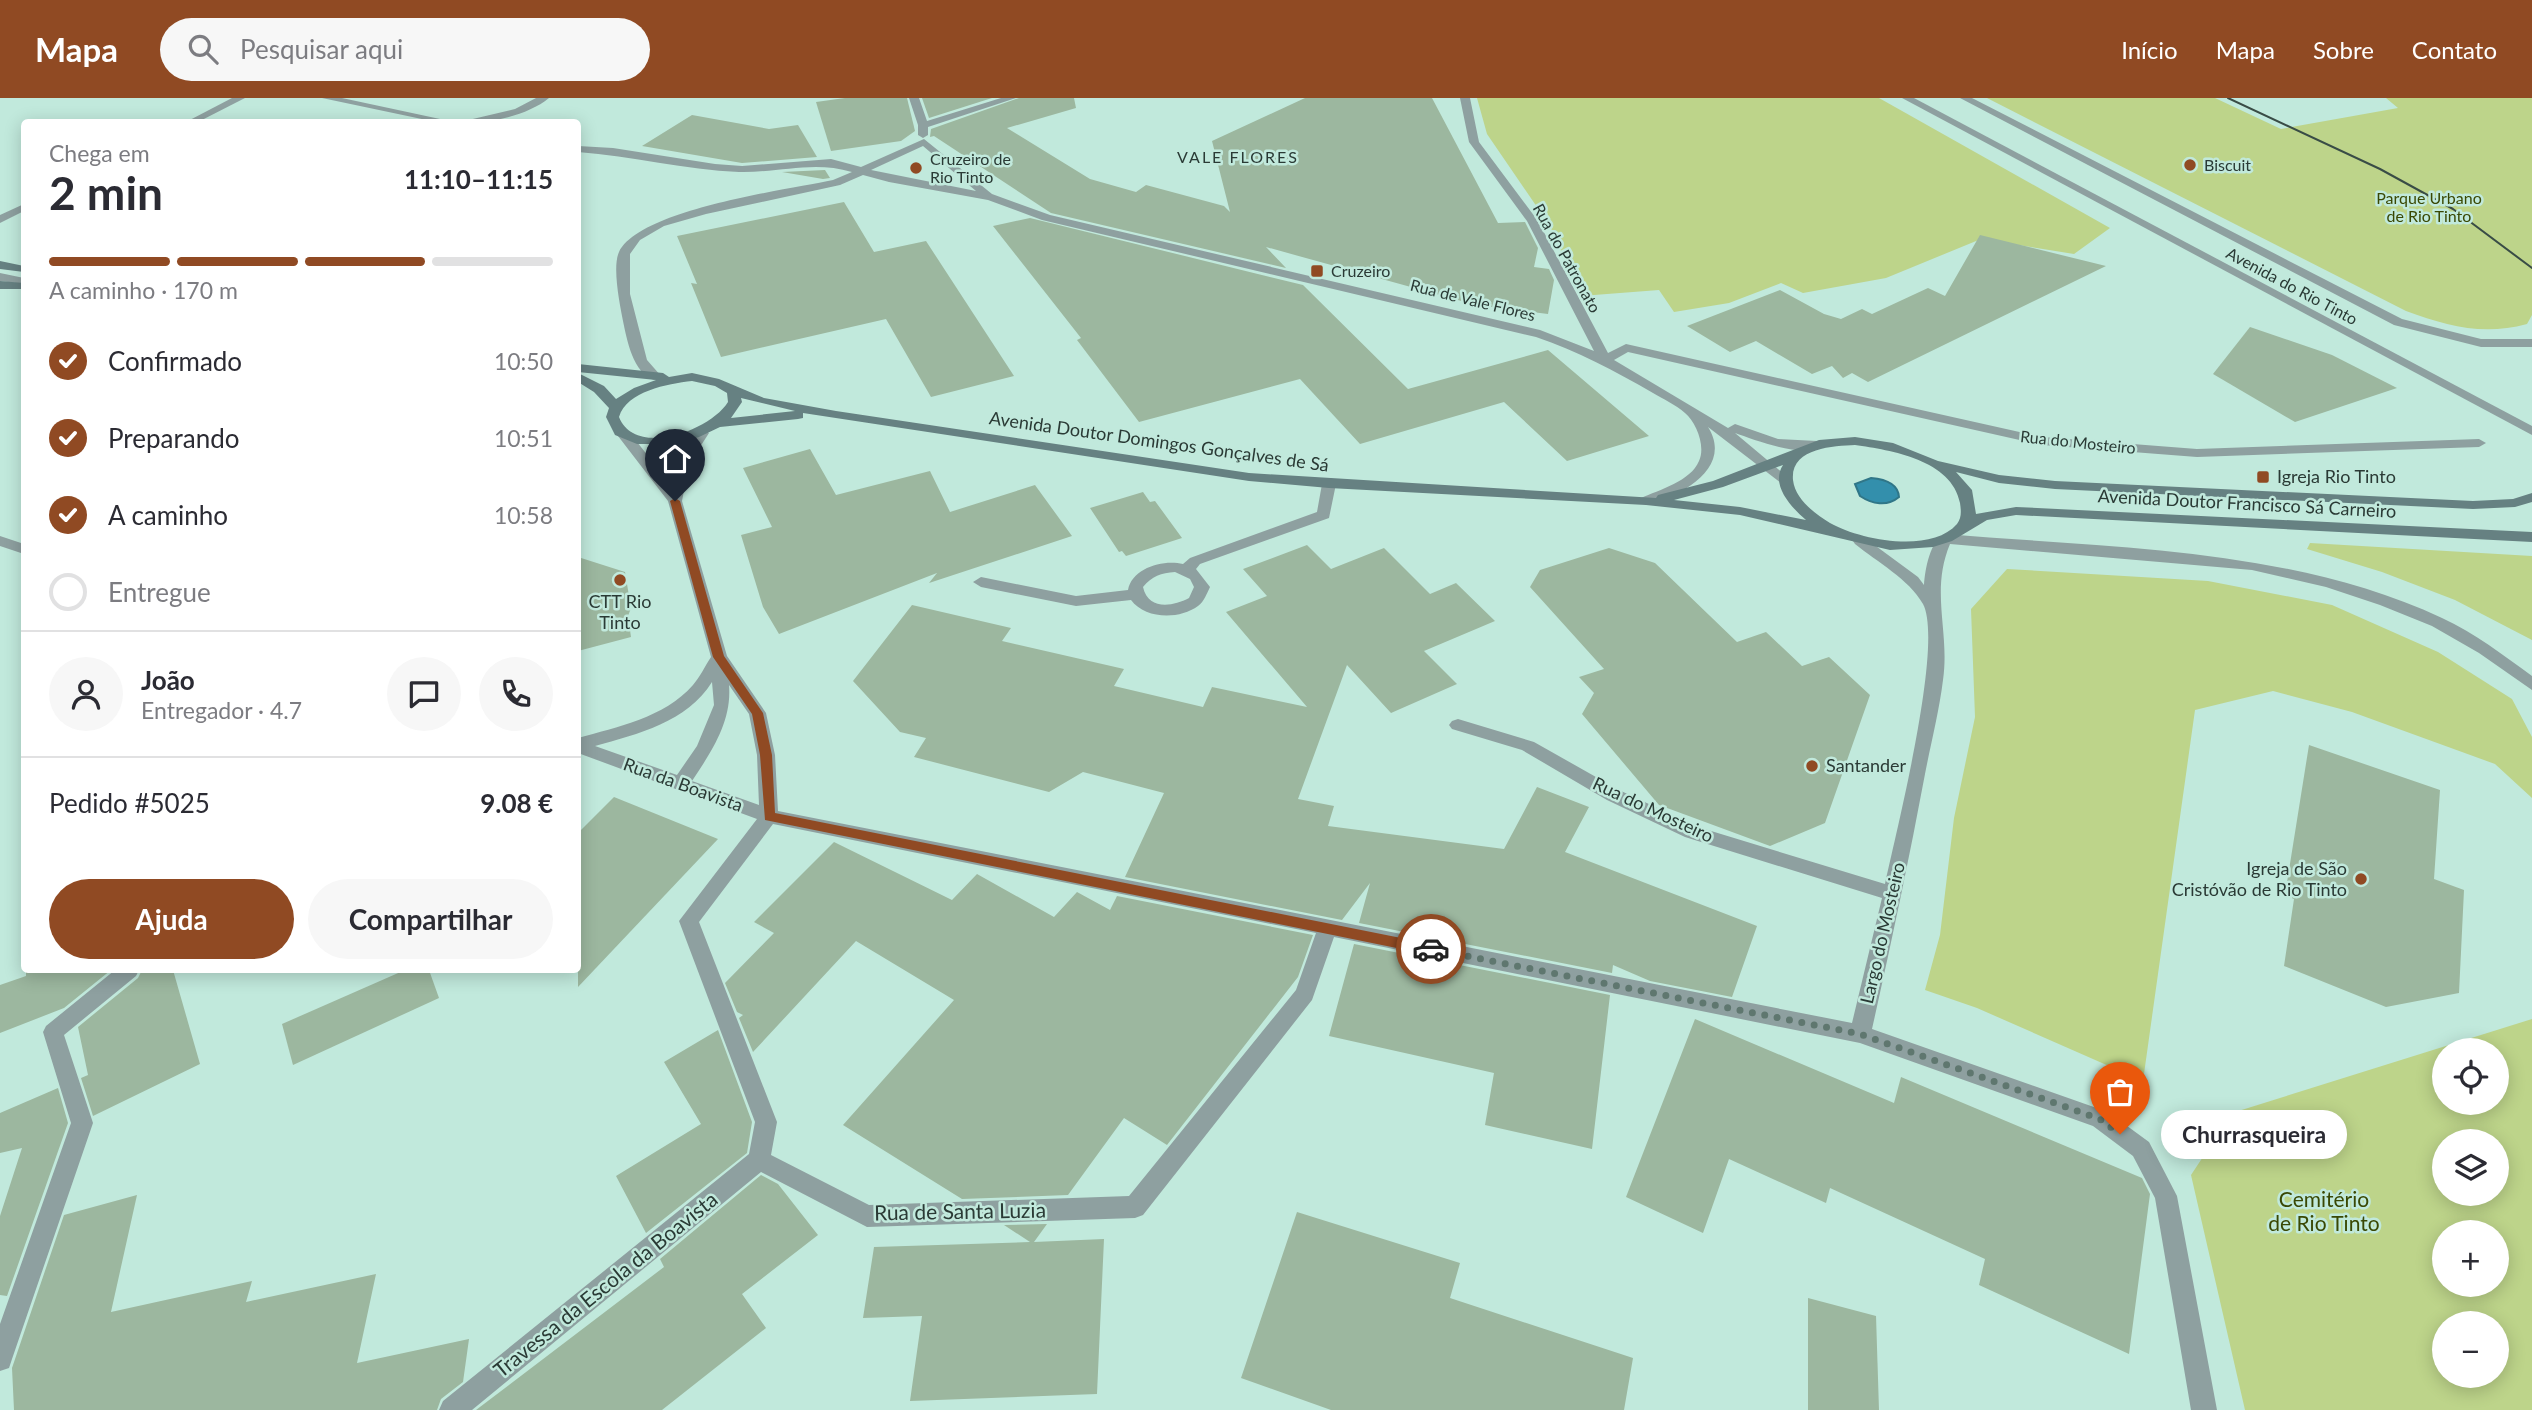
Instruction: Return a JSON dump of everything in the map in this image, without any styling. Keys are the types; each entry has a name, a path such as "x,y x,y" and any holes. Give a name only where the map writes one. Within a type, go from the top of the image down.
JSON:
{"main road":[{"path":"0,265 21,268"},
{"path":"0,285 21,286"},
{"path":"581,368 674,378"},
{"path":"674,378 638,389 625,398 616,408 613,419 616,428 625,436 640,441 661,442 702,433 733,412 735,401 732,391"},
{"name":"Avenida Doutor Domingos Gonçalves de Sá","path":"674,378 709,378 723,383 732,391 761,401 836,415 1091,455 1329,484 1646,501 1740,511 1831,530"},
{"path":"581,379 599,389 616,408"},
{"name":"Avenida Doutor Domingos Gonçalves de Sá","path":"720,423 790,415 836,415"},
{"name":"Avenida Doutor Domingos Gonçalves de Sá","path":"1646,501 1705,488 1817,445 1841,440 1868,441 1899,447 1927,459"},
{"path":"1799,454 1788,466 1785,482 1792,499 1831,530 1860,541 1890,546 1919,546 1945,539"},
{"path":"1927,459 1950,474 1965,492 1969,510 1963,526"},
{"name":"Avenida Doutor Francisco Sá Carneiro","path":"1927,459 1956,470 1988,477 2055,485 2473,505 2515,503 2532,497"},
{"name":"Avenida Doutor Francisco Sá Carneiro","path":"1945,539 1987,513 2016,511 2532,537"}],"street":[{"path":"197,119 240,98"},
{"path":"327,98 434,119"},
{"path":"479,119 517,111 544,98"},
{"path":"914,98 923,125 924,142 990,197"},
{"path":"923,125 1011,98"},
{"name":"Rua do Patronato","path":"1465,98 1474,142 1532,221 1605,360"},
{"name":"Avenida do Rio Tinto","path":"1907,98 2532,431"},
{"name":"Avenida do Rio Tinto","path":"1965,98 2398,322 2455,340 2517,345 2532,343"},
{"path":"653,376 641,361 624,294 624,254 636,238 660,224 704,211 836,183 861,169 924,142"},
{"path":"581,149 742,169 831,162 889,179 990,197"},
{"path":"2037,167 2067,168 2079,157"},
{"name":"Rua de Vale Flores","path":"990,197 1046,218 1540,334 1605,360 1690,409 1741,441 1785,482"},
{"path":"0,220 21,209"},
{"path":"0,276 21,280"},
{"name":"Rua do Mosteiro","path":"1605,360 1626,348 2042,441 2197,453 2479,443"},
{"name":"Rua de Vale Flores","path":"1690,409 1776,443 1817,445"},
{"name":"Rua de Vale Flores","path":"1646,501 1688,484 1707,463 1710,446 1703,426 1690,409"},
{"path":"675,501 678,474 687,450 702,433"},
{"path":"625,436 650,465 675,501 719,657 722,705 705,748 681,784"},
{"path":"1186,570 1195,561 1324,515 1329,484"},
{"path":"1945,539 2252,565 2329,583 2386,601 2438,622 2485,649 2532,684"},
{"name":"Largo do Mosteiro","path":"1860,1034 1894,894 1936,676 1938,649 1930,603 1930,579 1935,558 1945,539"},
{"path":"0,541 21,549"},
{"path":"1860,541 1913,581 1930,603"},
{"path":"1175,567 1186,570 1200,580 1202,587 1195,601 1177,610 1146,606 1136,594 1139,580 1154,570 1175,567"},
{"path":"981,582 1076,601 1136,594"},
{"path":"581,744 630,729 680,706 698,689 719,657"},
{"path":"719,657 757,713 766,755 769,816 689,921 765,1122 759,1160"},
{"name":"Rua do Mosteiro","path":"1458,725 1528,746 1613,795 1692,832 1894,894"},
{"name":"Rua da Boavista","path":"581,746 769,816 1860,1034"},
{"name":"Rua de Santa Luzia","path":"759,1160 867,1216 1135,1207 1305,994 1327,929"},
{"path":"0,1359 82,1123 53,1032 125,973"},
{"path":"1860,1034 2100,1119 2141,1149 2166,1196 2204,1410"},
{"name":"Travessa da Escola da Boavista","path":"452,1410 759,1160"}],"green space":[{"path":"1477,98 1879,98 2110,228 2074,254 1981,239 1886,278 1803,293 1781,283 1729,303 1674,312 1659,290 1581,296 1550,226 1487,134"},
{"name":"Parque Urbano de Rio Tinto","path":"1987,98 2215,98 2281,129 2398,108 2386,98 2532,98 2532,315 2527,324 2511,328 2480,329 2451,325 2406,311"},
{"path":"2310,543 2532,556 2532,640 2455,600 2382,572 2307,549"},
{"path":"2007,569 2208,581 2332,605 2438,652 2512,699 2532,737 2532,798 2495,764 2352,712 2273,691 2195,710 2143,1081 1977,1008 1925,990 1940,935 1954,818 1975,717 1971,609"},
{"name":"Cemitério de Rio Tinto","path":"2532,1019 2532,1410 2245,1410 2191,1175 2232,1113 2432,1050 2432,1115 2509,1115 2509,1038 2471,1038"}],"water":[{"path":"1871,478 1893,485 1899,497 1880,503 1860,496 1855,484"}],"building":[{"path":"845,98 907,98 915,131 901,141 831,151 816,102"},
{"path":"922,98 992,98 929,118"},
{"path":"1019,98 1074,98 1076,108 1007,128 1090,179 1136,192 1146,185 1224,206 1230,212 1212,141 1305,98 1432,98 1498,223 1525,222 1538,248 1534,267 1549,269 1554,280 1548,314 1476,305 1266,247 1286,268 1051,213 934,136 930,137 931,129"},
{"path":"692,115 769,129 798,125 817,157 742,163 642,146"},
{"path":"825,170 830,178 782,172"},
{"path":"844,202 874,252 926,241 1014,376 931,397 886,319 721,357 691,283 697,284 677,236"},
{"path":"1030,218 1303,285 1408,389 1548,350 1649,436 1567,461 1504,402 1360,444 1300,379 1139,422 1077,340 1081,338 993,226"},
{"path":"1980,235 2106,266 1868,382 1852,373 1843,378 1832,366 1812,374 1756,341 1730,352 1687,326 1780,290 1824,314 1841,319 1862,309 1872,314 1928,288 1945,296"},
{"path":"2250,327 2332,355 2397,388 2295,422 2213,374"},
{"path":"810,449 836,495 930,471 950,512 1035,485 1072,536 929,583 937,573 779,634 763,607 741,535 772,527 743,468"},
{"path":"1143,492 1150,502 1155,501 1182,538 1126,556 1122,551 1119,552 1090,508"},
{"path":"1307,545 1331,569 1384,548 1430,594 1456,583 1495,621 1424,651 1457,684 1391,713 1347,665 1298,799 1334,806 1328,826 1504,849 1537,787 1589,807 1565,852 1757,926 1732,997 1650,981 1613,965 1612,973 1359,923 1370,883 1342,920 1125,877 1164,793 1083,772 1049,792 914,757 926,738 900,732 853,681 912,605 1011,628 1002,641 1124,669 1114,686 1203,707 1212,687 1307,707 1226,612 1267,596 1243,569"},
{"path":"1609,548 1655,563 1737,642 1766,632 1802,666 1829,657 1870,695 1825,823 1770,846 1659,805 1582,714 1594,693 1579,677 1604,669 1530,587 1540,570"},
{"path":"581,558 625,572 631,608 628,616 631,637 581,650"},
{"name":"Igreja de São Cristóvão de Rio Tinto","path":"2309,745 2440,790 2434,879 2464,890 2459,993 2386,1007 2284,966 2294,899 2285,895"},
{"path":"614,797 718,839 578,987 578,973 581,973 581,830"},
{"path":"834,842 952,900 977,874 1054,917 1077,892 1110,910 1117,896 1313,935 1298,977 1167,1145 1124,1118 1068,1195 962,1199 843,1125 954,1000 856,941 753,1052 739,1018 743,1015 737,1012 725,983 774,933 754,922"},
{"path":"1354,944 1610,995 1592,1149 1485,1125 1494,1073 1329,1036"},
{"path":"26,973 107,973 64,1008 0,1033 0,985 26,976"},
{"path":"140,973 174,973 200,1064 93,1116 81,1078 88,1075 78,1027 138,978"},
{"path":"398,973 430,973 439,998 293,1065 282,1024"},
{"path":"1695,1019 1894,1103 1901,1077 2142,1178 2150,1194 2129,1354 1979,1285 1985,1259 1830,1188 1826,1203 1729,1159 1703,1233 1626,1197"},
{"path":"718,1030 752,1122 747,1153 646,1233 616,1176 701,1124 664,1062"},
{"path":"58,1088 68,1123 7,1296 0,1295 0,1216 22,1148 0,1153 0,1113"},
{"path":"761,1175 778,1184 818,1235 742,1294 766,1328 662,1410 476,1410 664,1267 660,1259"},
{"path":"137,1195 111,1312 252,1281 246,1302 376,1274 357,1363 469,1339 463,1382 441,1399 437,1410 14,1410 12,1368 64,1215"},
{"path":"1297,1212 1460,1263 1450,1298 1633,1358 1624,1410 1331,1410 1241,1378"},
{"path":"1047,1224 1034,1242 1104,1239 1097,1394 910,1401 922,1316 863,1318 874,1247 1030,1242 1004,1225"},
{"path":"1808,1298 1876,1316 1879,1410 1808,1410"}],"tram line":[{"path":"2228,98 2380,169 2453,209 2532,268"}],"way so far":[{"path":"1431,949 1860,1034 2100,1119 2120,1134"}],"place":[{"name":"Biscuit","path":"2190,165"},
{"name":"Cruzeiro de Rio Tinto","path":"916,168"},
{"name":"Cruzeiro","path":"1317,271"},
{"name":"Igreja Rio Tinto","path":"2263,477"},
{"name":"CTT Rio Tinto","path":"620,580"},
{"name":"Santander","path":"1812,766"},
{"name":"Igreja de São Cristóvão de Rio Tinto","path":"2361,879"},
{"name":"Churrasqueira","path":"2120,1134"}],"district":[{"name":"VALE FLORES","path":"1238,157"}],"route":[{"path":"675,501 719,657 757,713 766,755 769,816 1431,949"}]}
